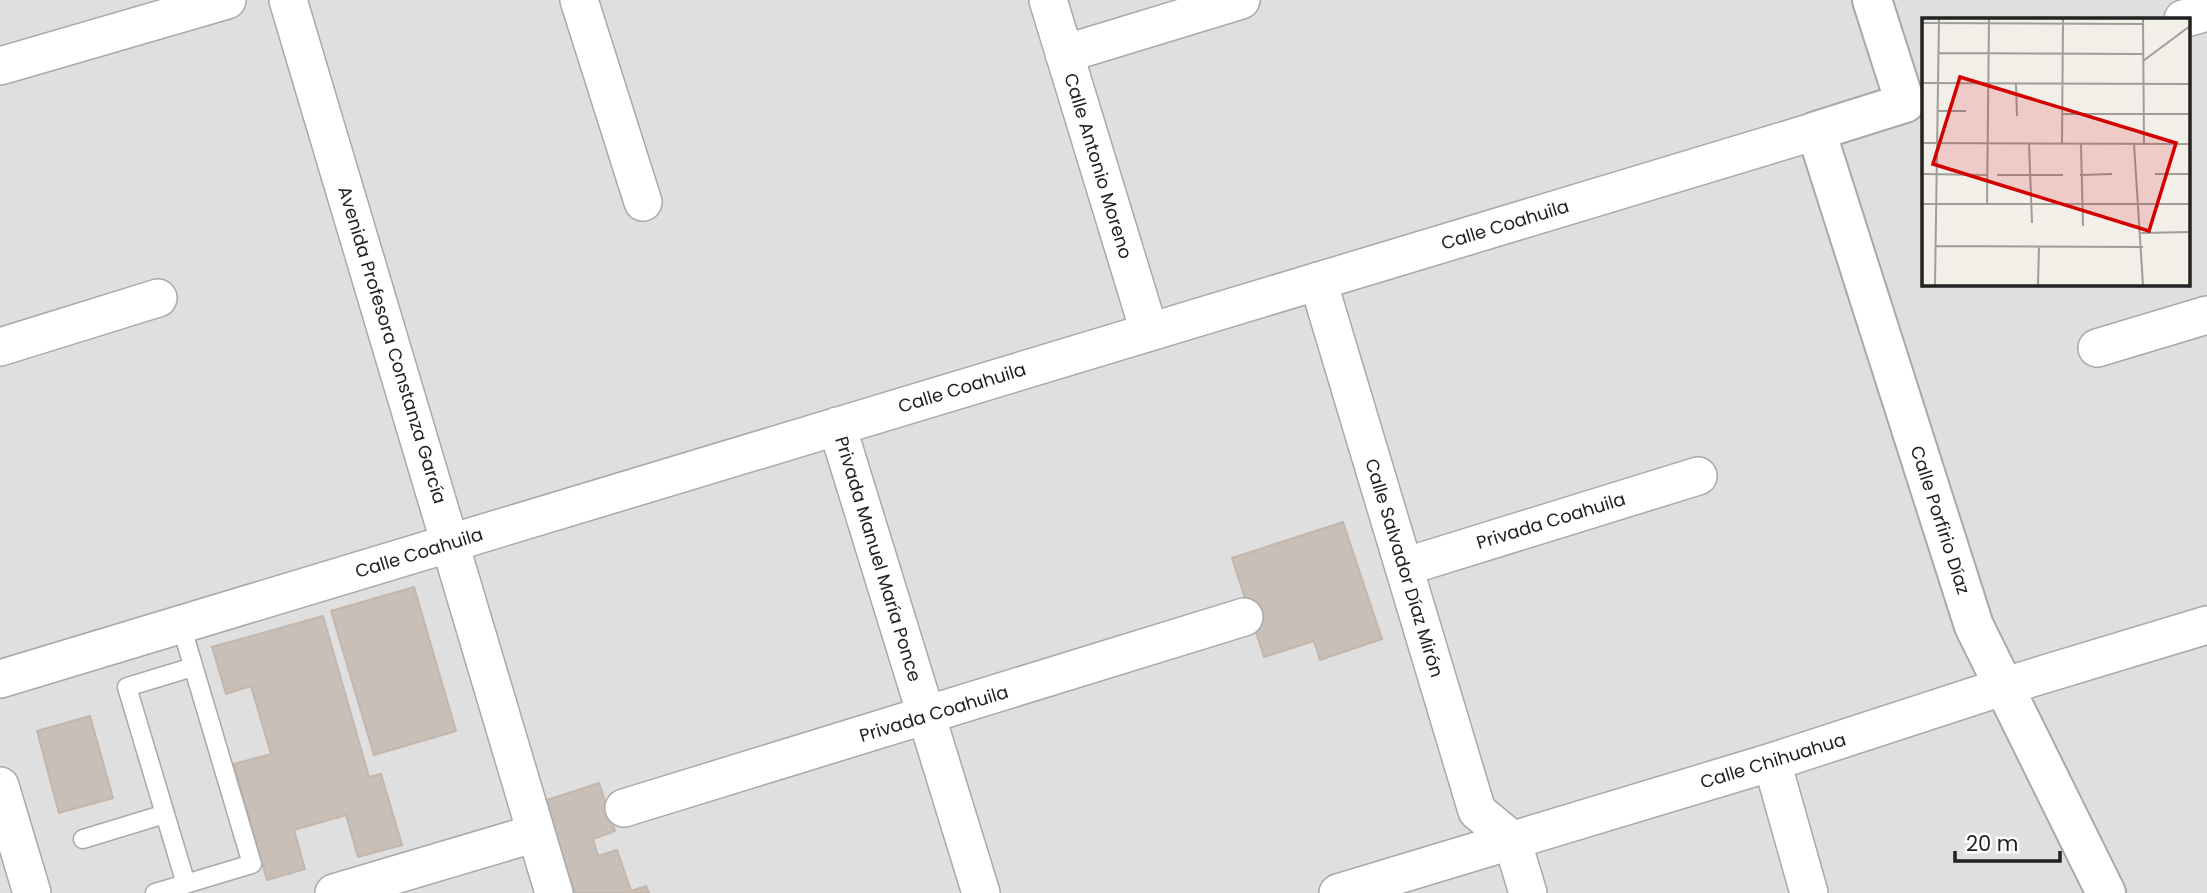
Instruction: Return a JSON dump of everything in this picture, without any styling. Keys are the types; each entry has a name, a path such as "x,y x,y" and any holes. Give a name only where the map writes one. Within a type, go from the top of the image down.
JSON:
{"street":[{"path":"0,66 227,0"},
{"name":"Avenida Profesora Constanza García","path":"288,0 452,543 554,893"},
{"path":"579,0 643,202"},
{"name":"Calle Antonio Moreno","path":"1048,0 1149,331"},
{"path":"1064,54 1241,0"},
{"path":"1872,0 1914,101"},
{"path":"2186,18 2207,12"},
{"name":"Calle Coahuila","path":"0,679 1914,101"},
{"name":"Calle Porfirio Díaz","path":"1816,131 1973,626 2106,893"},
{"name":"Calle Salvador Díaz Mirón","path":"1318,281 1477,811 1513,840"},
{"path":"0,347 158,299"},
{"path":"2097,348 2207,315"},
{"name":"Privada Manuel María Ponce","path":"836,426 981,893"},
{"name":"Privada Coahuila","path":"1404,567 1698,475"},
{"name":"Privada Coahuila","path":"624,808 1244,617"},
{"name":"Calle Chihuahua","path":"1338,893 1772,762 2002,687 2207,625"},
{"path":"1772,762 1810,893"},
{"path":"0,786 32,893"},
{"path":"334,893 536,833"},
{"path":"1513,840 1528,893"}],"lane":[{"path":"155,893 251,864 181,625"},
{"path":"187,884 127,687 193,667"},
{"path":"83,839 165,814"}],"shaded area":[{"path":"0,0 2207,0 2207,893 0,893"}],"building":[{"path":"1343,522 1382,639 1320,660 1314,641 1264,657 1232,558"},
{"path":"414,587 456,731 374,755 331,611"},
{"path":"323,616 369,777 381,774 402,845 358,857 346,815 294,830 305,869 267,880 234,764 271,754 251,686 226,694 212,647"},
{"path":"90,716 113,798 59,813 37,731"},
{"path":"599,783 615,831 593,839 598,856 617,850 631,891 646,886 649,893 575,893 544,801"}]}
